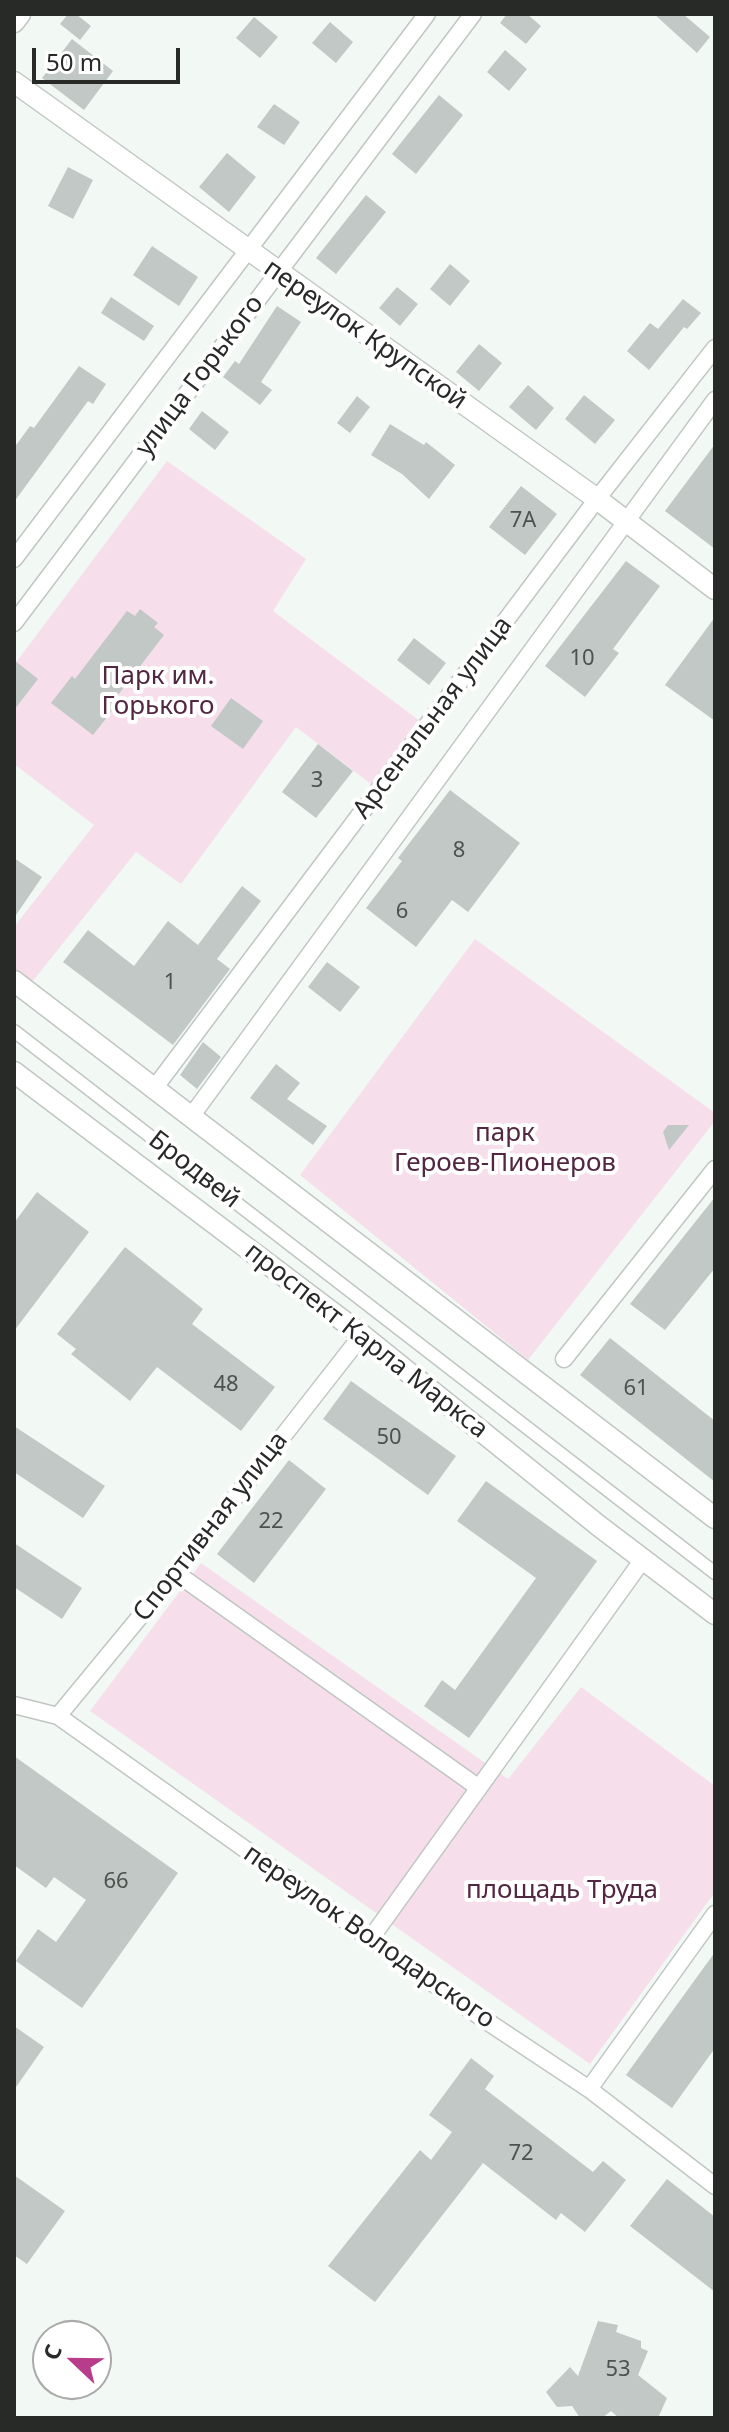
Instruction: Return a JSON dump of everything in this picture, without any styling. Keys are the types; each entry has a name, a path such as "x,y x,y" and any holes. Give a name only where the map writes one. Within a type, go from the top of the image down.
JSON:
{"street":[{"path":"14,22 20,14"},
{"name":"улица Горького","path":"14,559 427,14"},
{"name":"улица Горького","path":"14,623 473,14"},
{"name":"переулок Крупской","path":"14,82 597,499 715,589"},
{"name":"Арсенальная улица","path":"153,1090 597,499 715,348"},
{"name":"Арсенальная улица","path":"190,1118 715,400"},
{"path":"14,981 715,1518"},
{"name":"Бродвей","path":"14,1031 715,1573"},
{"name":"проспект Карла Маркса","path":"14,1072 362,1335 715,1614"},
{"path":"564,1359 715,1169"},
{"name":"Спортивная улица","path":"58,1716 176,1573 362,1335"},
{"path":"371,1938 644,1558"},
{"path":"176,1573 479,1788"},
{"name":"переулок Володарского","path":"14,1705 58,1716 589,2089 715,2186"},
{"path":"589,2089 715,1914"}],"green space":[{"name":"Парк им. Горького","path":"167,461 306,559 273,611 428,727 379,790 296,727 181,884 136,852 28,987 14,976 14,927 94,825 14,764 14,665"},
{"name":"парк Героев-Пионеров","path":"475,939 715,1113 715,1121 528,1360 300,1175"},
{"name":"площадь Труда","path":"201,1563 508,1779 581,1687 715,1786 715,1892 590,2064 90,1711"}],"building":[{"path":"68,14 76,14 91,26 80,40 60,24"},
{"path":"507,14 527,14 541,26 526,44 500,23"},
{"path":"654,14 683,14 710,37 697,53"},
{"path":"254,17 278,37 260,58 236,38"},
{"path":"330,22 353,42 336,63 312,43"},
{"path":"72,39 113,71 84,110 42,78"},
{"path":"505,50 527,69 509,91 487,72"},
{"path":"439,95 463,115 416,174 392,154"},
{"path":"274,104 300,122 284,145 257,127"},
{"path":"227,153 256,177 229,212 199,187"},
{"path":"68,167 93,180 73,219 48,206"},
{"path":"366,195 386,212 336,274 316,258"},
{"path":"152,246 198,277 179,306 133,275"},
{"path":"450,264 470,281 450,306 430,289"},
{"path":"397,287 418,304 400,326 379,308"},
{"path":"111,297 154,326 144,341 101,313"},
{"path":"683,299 701,313 687,329 684,327 649,370 627,351 650,323 658,329"},
{"path":"277,306 301,322 261,382 272,390 260,405 223,377 235,361 239,364"},
{"path":"479,344 502,363 479,391 456,372"},
{"path":"79,366 106,384 93,404 88,401 14,502 14,448 30,426 34,428"},
{"path":"528,385 554,408 536,430 509,407"},
{"path":"584,395 615,420 595,444 565,419"},
{"path":"357,396 370,407 350,433 337,423"},
{"path":"202,411 229,432 215,450 189,429"},
{"path":"390,424 424,445 426,442 455,465 429,499 402,474 371,455"},
{"path":"715,444 715,549 665,511"},
{"path":"521,486 557,514 525,555 489,527"},
{"path":"626,561 660,586 613,649 619,653 585,697 545,666"},
{"path":"140,609 158,623 154,627 164,635 111,704 115,707 93,735 51,703 72,676 75,679 127,611 135,616"},
{"path":"715,617 715,721 665,685"},
{"path":"414,638 446,663 429,685 397,660"},
{"path":"14,660 38,679 14,710"},
{"path":"231,698 263,721 243,749 211,726"},
{"path":"318,744 353,771 316,818 282,792"},
{"path":"450,790 520,843 468,912 452,900 416,947 366,908 402,861 398,858"},
{"path":"14,858 42,877 14,918"},
{"path":"242,886 261,901 217,959 230,969 173,1045 63,962 88,930 134,966 168,921 198,945"},
{"path":"327,962 360,987 340,1012 308,987"},
{"path":"203,1042 221,1057 197,1089 180,1075"},
{"path":"276,1064 300,1083 287,1099 327,1126 313,1145 250,1098"},
{"path":"668,1125 689,1125 669,1150 663,1132"},
{"path":"37,1192 89,1232 14,1331 14,1223"},
{"path":"715,1197 715,1268 665,1330 630,1304"},
{"path":"125,1247 203,1309 192,1324 275,1387 241,1431 157,1367 130,1401 71,1354 76,1349 57,1334"},
{"path":"610,1338 715,1421 715,1482 580,1375"},
{"path":"351,1381 456,1456 428,1495 323,1419"},
{"path":"14,1426 105,1486 83,1518 14,1472"},
{"path":"289,1460 326,1489 254,1583 217,1554"},
{"path":"486,1481 597,1561 469,1738 424,1706 442,1680 455,1690 536,1578 457,1521"},
{"path":"14,1543 82,1588 62,1619 14,1587"},
{"path":"14,1756 178,1873 82,2008 16,1961 38,1929 56,1942 86,1900 54,1877 46,1888 14,1865"},
{"path":"715,1952 715,2048 672,2108 626,2075"},
{"path":"14,2026 44,2047 14,2090"},
{"path":"471,2058 494,2076 485,2089 593,2172 603,2161 626,2180 585,2232 561,2213 556,2220 483,2163 375,2302 328,2266 420,2150 431,2160 452,2132 429,2115"},
{"path":"14,2175 65,2211 27,2264 14,2255"},
{"path":"667,2179 715,2217 715,2292 630,2226"},
{"path":"598,2321 618,2325 616,2332 641,2341 641,2348 648,2351 638,2375 667,2398 658,2418 619,2418 611,2411 602,2418 580,2418 572,2406 557,2407 546,2392 570,2367 578,2376"}]}
